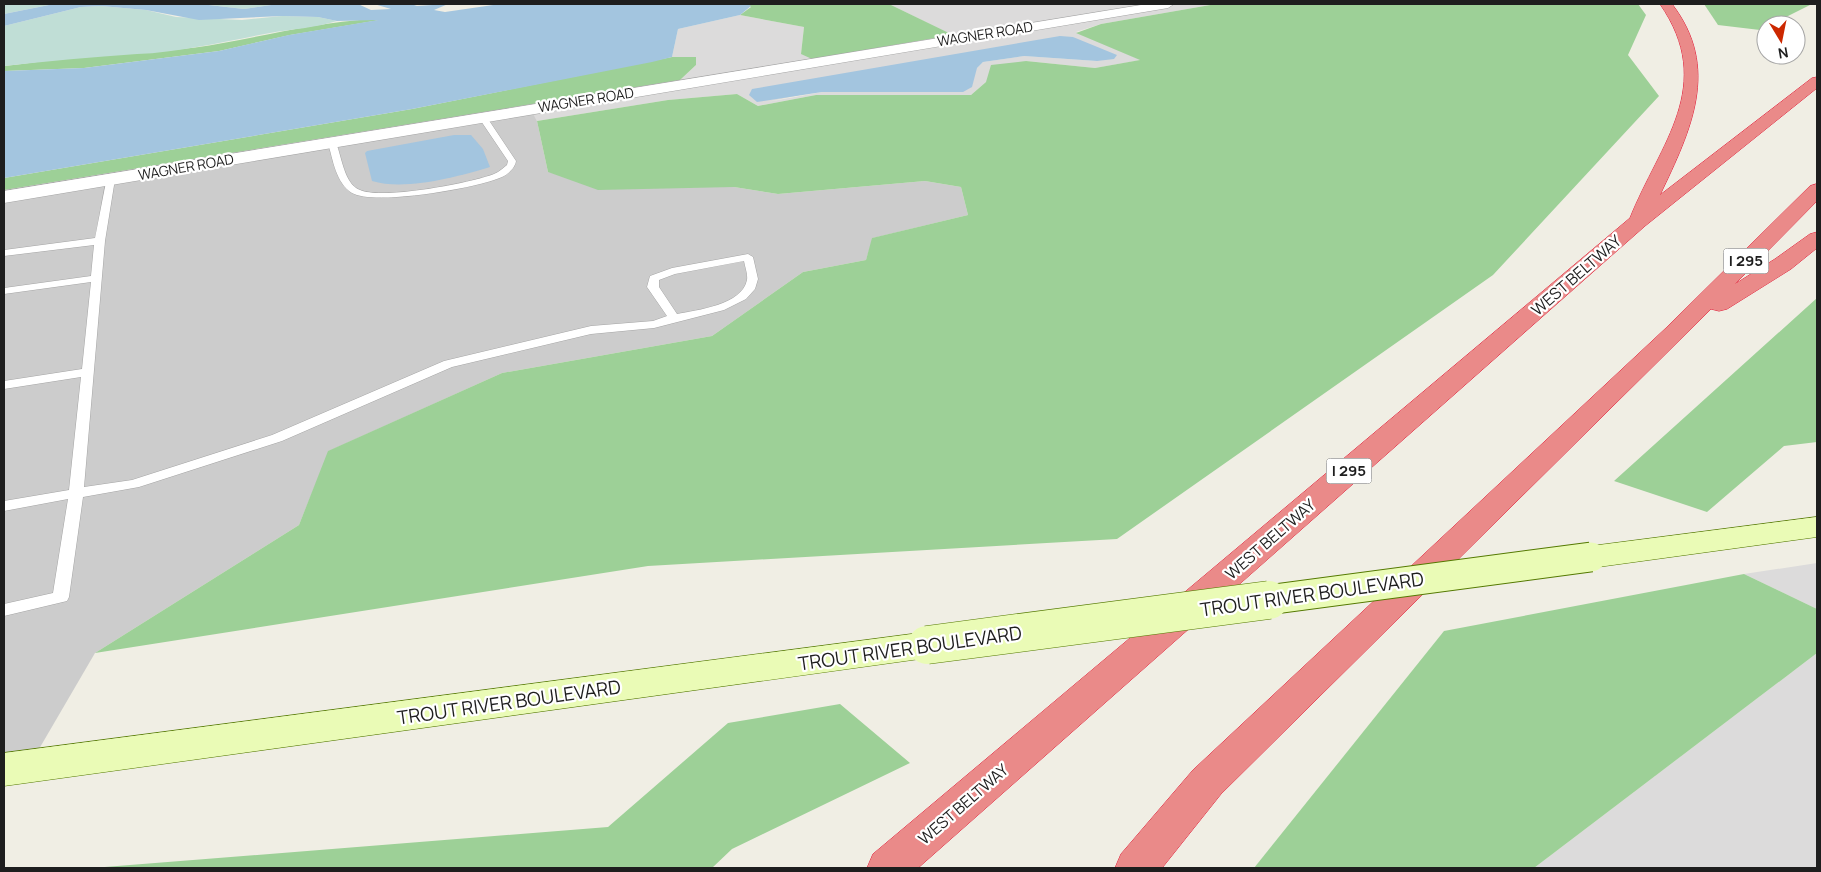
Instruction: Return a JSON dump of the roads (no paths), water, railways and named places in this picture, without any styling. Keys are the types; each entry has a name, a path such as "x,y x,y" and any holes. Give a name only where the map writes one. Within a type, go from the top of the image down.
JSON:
{"highway":[{"path":"1638,222 1680,131 1688,109 1692,86 1692,66 1688,44 1681,26 1666,4"},
{"name":"WEST BELTWAY","path":"888,868 1638,222 1817,81"},
{"name":"I 295","path":"1136,868 1208,782 1674,333 1817,190"},
{"path":"1674,333 1783,264 1817,238"}],"street":[{"name":"WAGNER ROAD","path":"4,197 1168,4"},
{"name":"TROUT RIVER BOULEVARD","path":"4,770 1817,526"}],"lane":[{"path":"332,143 348,188 357,193 372,195 410,194 486,179 499,175 511,166 512,161 483,118"},
{"path":"4,610 60,597 76,492 98,278 100,241 110,180"},
{"path":"4,253 100,241"},
{"path":"4,506 76,492 134,484 277,438 448,364 591,330 654,324 726,306 748,292 753,278 748,257 672,271 654,278 653,287 674,318"},
{"path":"4,290 98,278"},
{"path":"4,385 88,372"}]}
